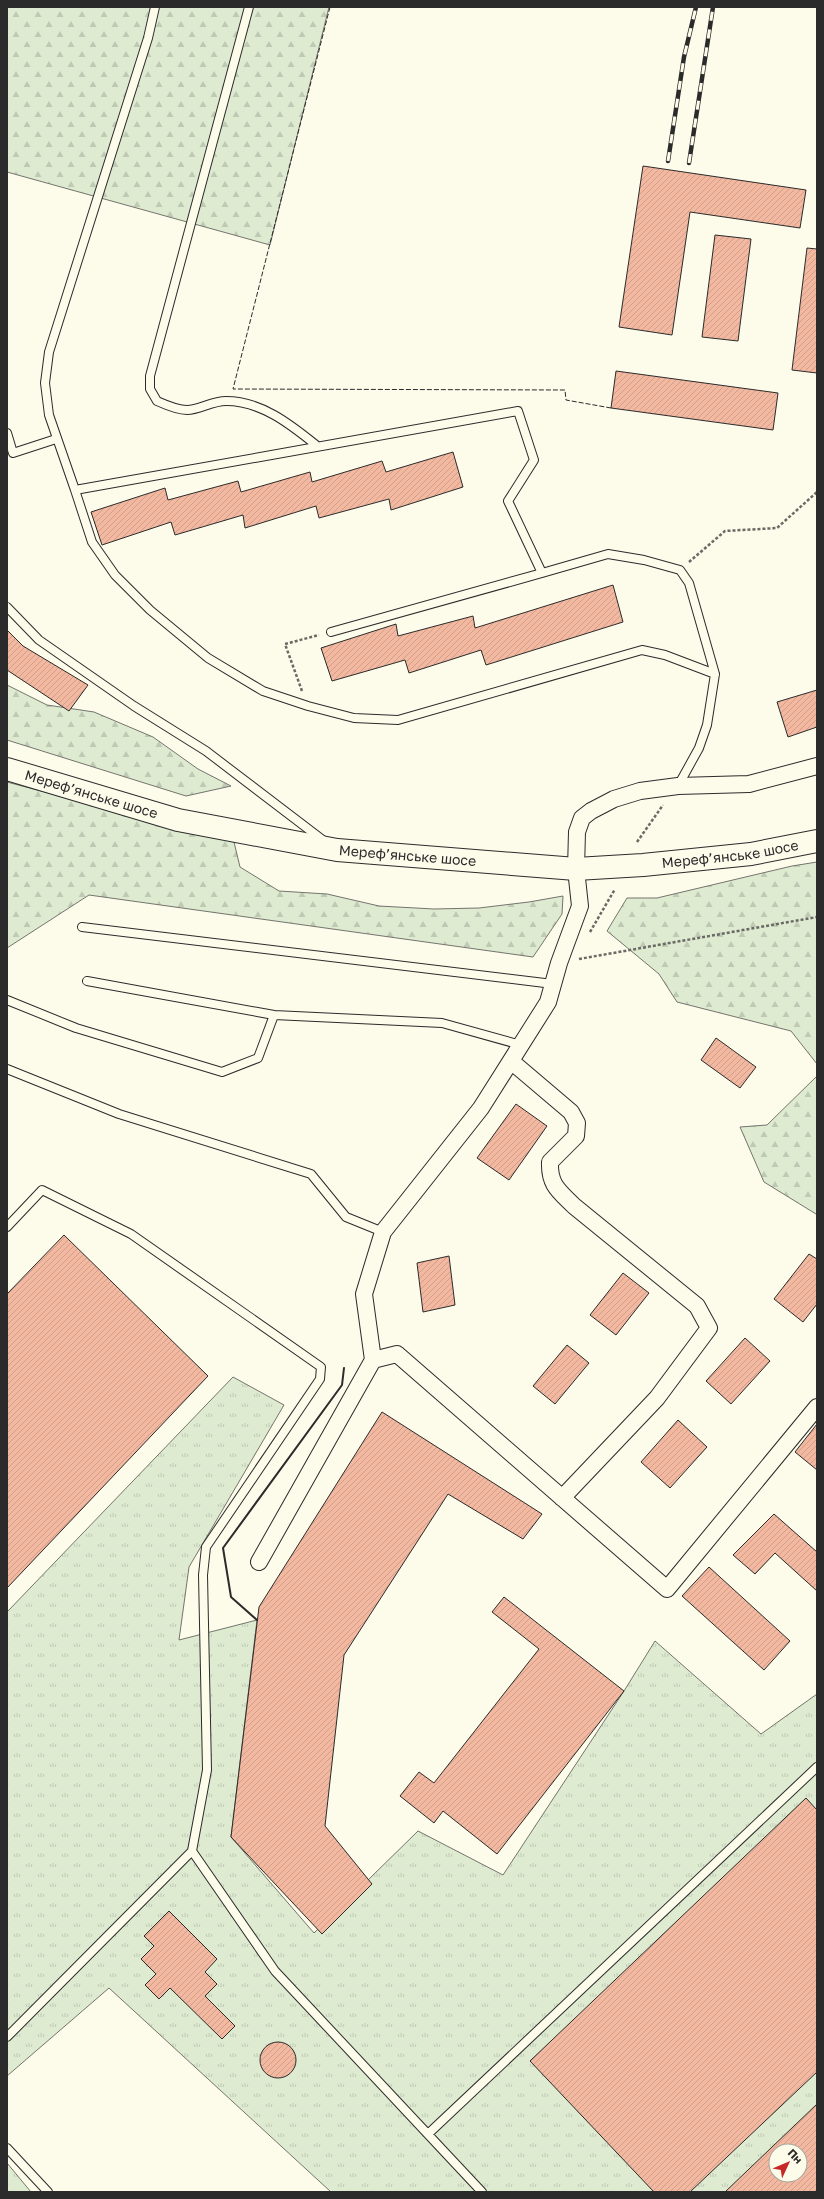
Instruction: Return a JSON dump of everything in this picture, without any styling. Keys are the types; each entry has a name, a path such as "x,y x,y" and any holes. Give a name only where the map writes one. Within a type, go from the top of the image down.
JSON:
{"highway":[{"name":"Мереф’янське шосе","path":"7,769 178,820 337,850 576,869 643,865 751,854 817,841"}],"street":[{"path":"259,1562 373,1360 364,1294 383,1232 481,1108 548,1002 559,963 580,906 576,869 577,832 582,818 591,811 614,799 640,791 678,786 749,784 817,766"},
{"path":"511,1061 571,1112 577,1124 576,1136 550,1162 550,1175 556,1188 574,1206 697,1306 709,1328 657,1398 562,1498"},
{"path":"373,1360 396,1354 667,1590 817,1407"}],"lane":[{"path":"155,7 146,46 49,352 45,383 49,415 56,439 92,542 115,575 150,610 208,658 263,691 308,706 354,718 398,720 642,650 665,655 715,674"},
{"path":"249,7 150,376 150,389 157,401 188,410 207,404 226,401 249,405 274,414 316,445"},
{"path":"75,490 316,445 518,410 534,460 508,501 542,573"},
{"path":"7,433 13,453 56,439"},
{"path":"331,632 608,554 644,560 680,570 689,583 715,674 707,726 698,748 678,786"},
{"path":"7,607 39,640 134,706 206,751 337,850"},
{"path":"82,927 553,984"},
{"path":"87,981 274,1015 442,1024 521,1045"},
{"path":"7,1000 76,1028 222,1072 258,1058 274,1015"},
{"path":"7,1069 119,1114 311,1174 346,1217 383,1232"},
{"path":"7,1227 42,1190 131,1234 321,1367 320,1379 206,1547 203,1575 207,1770 192,1851 7,2037"},
{"path":"428,2134 817,1767"},
{"path":"192,1851 275,1971 482,2192"},
{"path":"7,2148 48,2192"}],"path":[{"path":"680,570 725,531 777,528 817,492"},
{"path":"308,706 285,644 331,632"},
{"path":"637,842 661,807 678,786"},
{"path":"589,935 615,890"},
{"path":"577,954 573,960 817,917"}],"green space":[{"path":"7,7 329,7 270,245 7,172"},
{"path":"7,685 47,705 94,712 153,737 198,769 231,786 186,796 7,740"},
{"path":"7,782 234,842 240,867 279,891 327,894 379,906 434,909 479,908 563,896 562,914 533,957 89,895 7,948"},
{"path":"817,862 817,1064 791,1031 677,1002 659,974 607,931 627,898 657,898 792,866"},
{"path":"817,1076 816,1214 764,1182 740,1127 767,1125"},
{"path":"233,1377 284,1405 189,1567 179,1640 257,1620 231,1837 314,1933 418,1831 503,1875 624,1691 655,1641 761,1734 817,1694 817,2192 331,2192 109,1988 7,2076 7,1612"},
{"path":"7,2163 31,2192 7,2192"}],"building":[{"path":"643,166 806,190 800,228 690,212 672,335 619,327"},
{"path":"715,235 751,239 738,341 702,337"},
{"path":"807,248 817,249 817,373 792,370"},
{"path":"616,371 778,393 773,430 611,408"},
{"path":"453,452 463,487 391,510 389,499 319,518 316,506 245,528 243,515 175,535 171,522 102,545 91,512 165,488 168,500 238,481 241,492 310,472 312,482 382,461 386,472"},
{"path":"613,585 623,622 486,665 481,650 409,673 405,660 332,681 321,648 396,624 398,636 473,616 475,628"},
{"path":"7,630 23,646 88,685 69,711 7,670"},
{"path":"817,690 817,727 788,737 777,702"},
{"path":"716,1038 756,1067 740,1088 701,1060"},
{"path":"516,1104 547,1126 509,1180 477,1158"},
{"path":"64,1235 208,1376 7,1588 7,1294"},
{"path":"809,1254 817,1259 817,1304 803,1322 774,1299"},
{"path":"449,1256 455,1305 423,1312 417,1263"},
{"path":"623,1273 649,1293 616,1335 590,1315"},
{"path":"745,1338 770,1361 731,1404 706,1381"},
{"path":"567,1345 589,1363 555,1404 533,1386"},
{"path":"382,1412 542,1514 523,1539 448,1494 344,1655 325,1826 372,1884 322,1934 231,1837 259,1607"},
{"path":"678,1420 707,1447 670,1488 641,1462"},
{"path":"817,1424 817,1470 795,1452"},
{"path":"774,1514 817,1552 817,1591 775,1553 755,1574 733,1555"},
{"path":"709,1567 790,1641 764,1670 682,1596"},
{"path":"504,1597 624,1691 497,1854 443,1811 434,1823 400,1796 419,1772 434,1783 539,1649 492,1612"},
{"path":"806,1798 817,1810 817,2072 690,2192 654,2192 530,2061"},
{"path":"169,1911 217,1959 205,1972 217,1984 205,1996 235,2026 222,2039 170,1988 159,1999 145,1985 156,1974 141,1959 154,1946 144,1936"},
{"path":"282,2042 291,2047 295,2053 295,2067 291,2073 282,2078 274,2078 265,2073 261,2067 260,2056 265,2047 271,2043"},
{"path":"817,2104 817,2192 725,2192 768,2151 768,2183 808,2183 808,2143 776,2143"}],"railway":[{"path":"668,161 684,57 696,7"},
{"path":"689,163 713,7"}],"fence":[{"path":"330,7 233,389 565,390 566,400 611,408"}],"wall":[{"path":"257,1620 231,1597 223,1548 342,1385 344,1368"}]}
